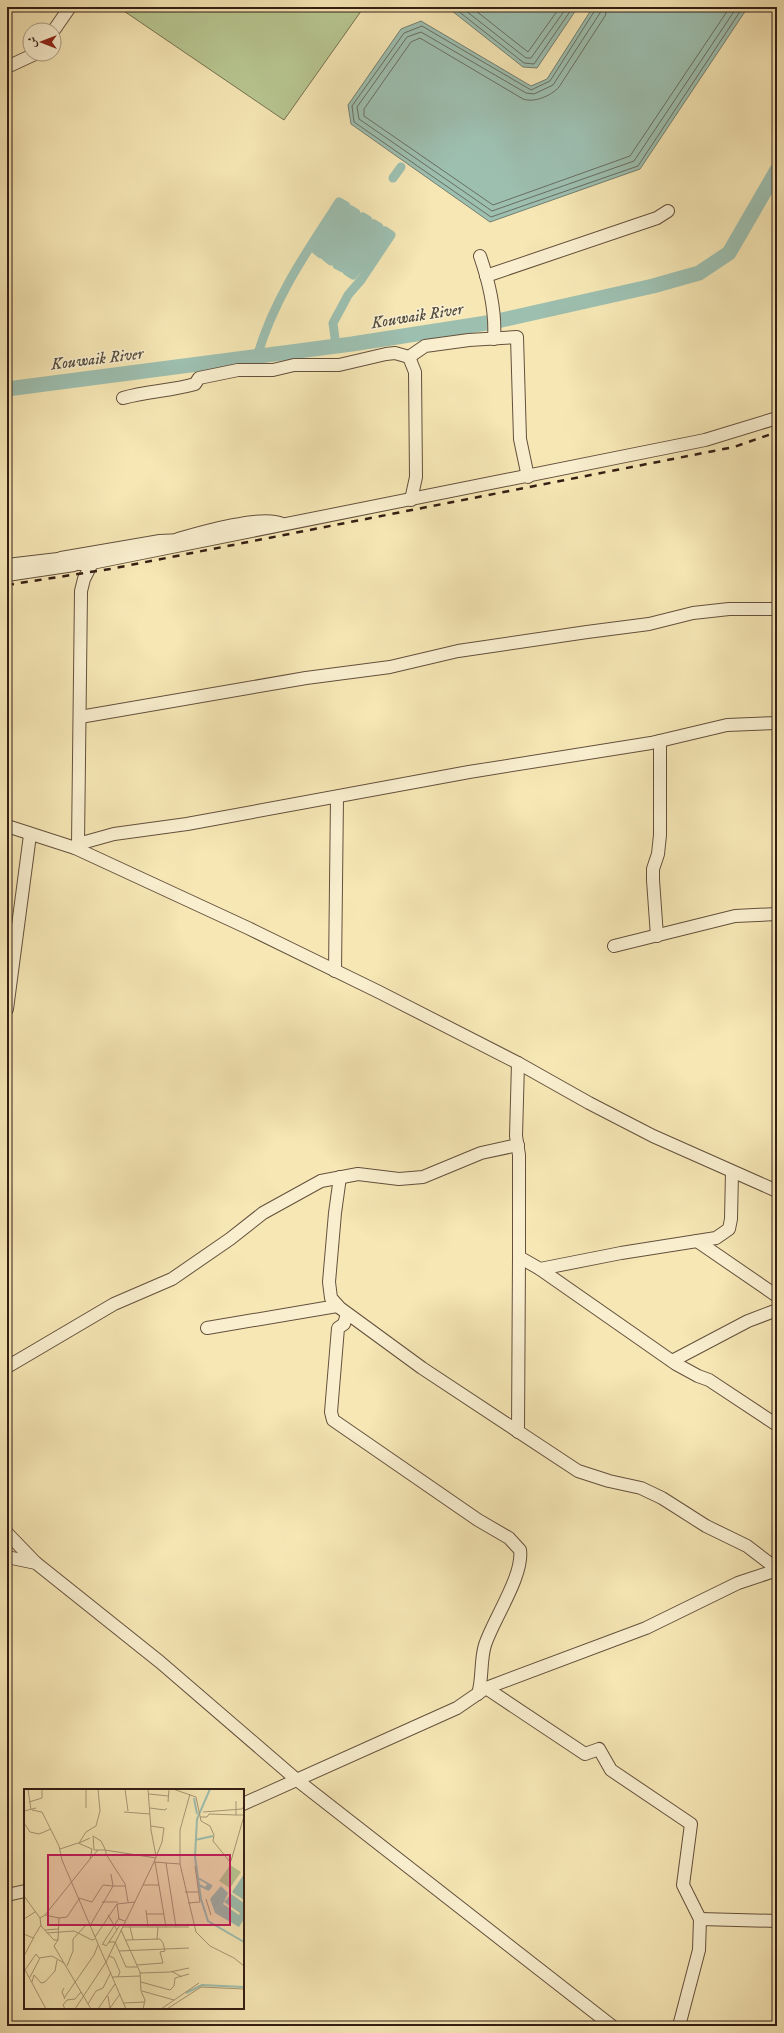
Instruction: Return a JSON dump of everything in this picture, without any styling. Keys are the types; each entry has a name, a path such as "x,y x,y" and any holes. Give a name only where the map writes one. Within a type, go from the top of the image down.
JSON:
{"street":[{"path":"60,22 70,7"},
{"path":"7,67 22,60"},
{"path":"486,276 657,218 668,211"},
{"path":"480,256 493,308 494,333"},
{"path":"123,398 142,392 175,390 195,384 199,378 238,370 273,370 294,365 339,365 395,353 409,357 426,346 494,333 517,337 520,439 528,477"},
{"path":"409,357 415,372 416,477 411,500"},
{"path":"7,575 79,564 92,564 528,477 705,440 777,418"},
{"path":"7,564 58,559 178,539 216,529 267,520 277,521 285,526"},
{"path":"178,539 191,544"},
{"path":"58,559 79,564"},
{"path":"76,846 82,591 84,579 92,564"},
{"path":"80,717 306,678 390,666 458,651 649,624 693,613 729,608 777,609"},
{"path":"76,846 114,834 186,824 266,808 336,797 469,772 660,741 727,725 777,723"},
{"path":"658,936 653,880 660,835 660,741"},
{"path":"335,971 336,797"},
{"path":"9,829 76,846 379,992 518,1063 589,1103 732,1172 777,1191"},
{"path":"7,1009 30,834"},
{"path":"614,946 735,916 777,914"},
{"path":"518,1063 516,1136 518,1145 519,1257 518,1432"},
{"path":"7,1367 114,1304 172,1279 263,1213 321,1181 358,1174 399,1179 423,1177 481,1153 518,1145"},
{"path":"540,1269 621,1253 716,1238 729,1229 731,1219 732,1172"},
{"path":"340,1177 335,1213 329,1282 331,1298 338,1306 422,1368 578,1471 609,1481 641,1488 662,1498 706,1526 747,1546 777,1570"},
{"path":"697,1241 777,1296"},
{"path":"519,1257 540,1269 672,1361 698,1376 709,1380 777,1425"},
{"path":"207,1328 338,1306"},
{"path":"672,1361 748,1321 777,1310"},
{"path":"347,1314 344,1324 338,1328 330,1412 333,1420 478,1520 509,1538 520,1550 520,1565 504,1606 484,1646 481,1665 482,1691"},
{"path":"7,1533 36,1563 160,1662 297,1780 612,2026"},
{"path":"7,1557 36,1563"},
{"path":"244,1804 457,1708 482,1691 646,1628 738,1583 777,1570"},
{"path":"482,1691 585,1754 599,1749 612,1770 691,1824 683,1885 700,1920 699,1950 679,2026"},
{"path":"7,1894 24,1891"},
{"path":"700,1920 777,1921"}],"green space":[{"path":"118,7 364,7 284,120"}],"water":[{"path":"447,7 578,7 537,68 523,67"},
{"path":"593,7 748,7 640,169 490,222 351,124 348,105 401,29 421,21 531,86 547,79"}],"waterway":[{"path":"393,178 401,167"},
{"name":"Kouwaik River","path":"7,389 352,344 493,322 653,286 699,273 729,253 777,170"},
{"path":"257,357 272,316 292,276 339,202 346,206 316,250 321,254 351,210 356,213 326,257 331,261 363,217 368,220 337,265 343,268 374,224 379,227 347,271 353,275 385,231 391,235 361,280 348,295 333,323 336,346"}],"railway":[{"path":"7,585 110,569 734,447 777,432"}]}
